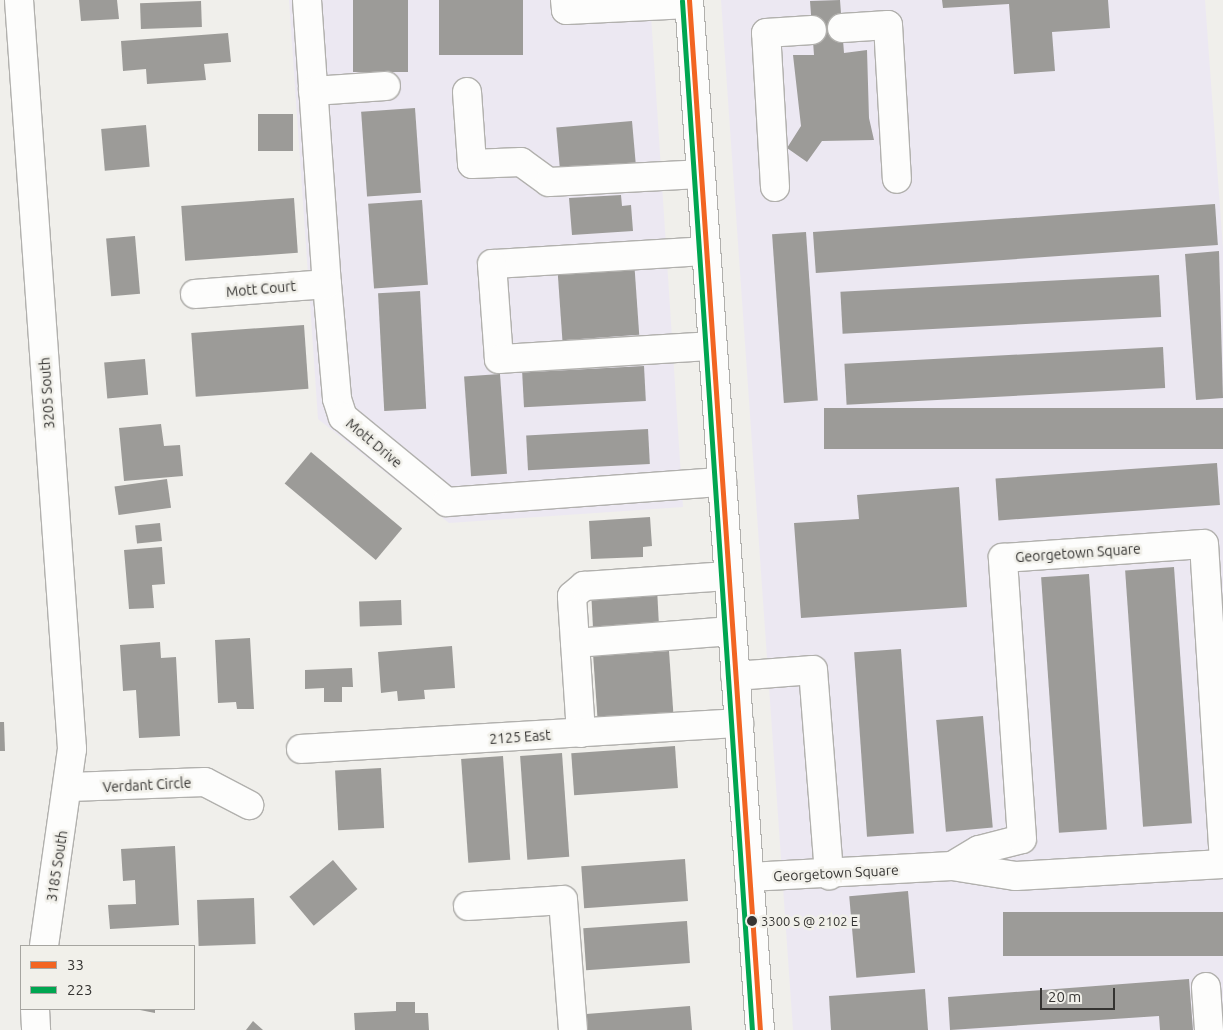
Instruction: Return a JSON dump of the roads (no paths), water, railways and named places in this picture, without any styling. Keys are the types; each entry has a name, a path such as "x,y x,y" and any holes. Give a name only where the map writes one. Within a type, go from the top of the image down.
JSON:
{"street":[{"name":"3205 South","path":"19,0 72,749 70,787"},
{"name":"Mott Drive","path":"307,0 327,284 339,409 440,499 457,503 722,482"},
{"path":"566,0 566,10 689,2 760,1030"},
{"path":"842,28 888,25 898,179"},
{"path":"775,187 766,33 812,30"},
{"path":"313,92 386,86"},
{"path":"467,92 472,164 521,162 550,182 700,174"},
{"path":"706,251 492,264 499,359 712,346"},
{"name":"Mott Court","path":"195,294 327,284"},
{"name":"Georgetown Square","path":"952,866 979,850 1022,839 1003,558 1204,544 1223,849"},
{"path":"581,733 572,596 584,586 728,576"},
{"path":"576,643 732,631"},
{"path":"735,676 813,670 829,875"},
{"name":"2125 East","path":"301,749 739,723"},
{"name":"Verdant Circle","path":"70,787 205,782 249,805"},
{"name":"3185 South","path":"44,945 70,787"},
{"name":"Georgetown Square","path":"750,877 829,875 952,866 1016,876 1223,864"},
{"path":"468,906 563,900 572,1030"},
{"path":"1206,987 1209,1030"},
{"path":"35,1010 36,1030"}],"place":[{"name":"3300 S @ 2102 E","path":"752,921"}]}
